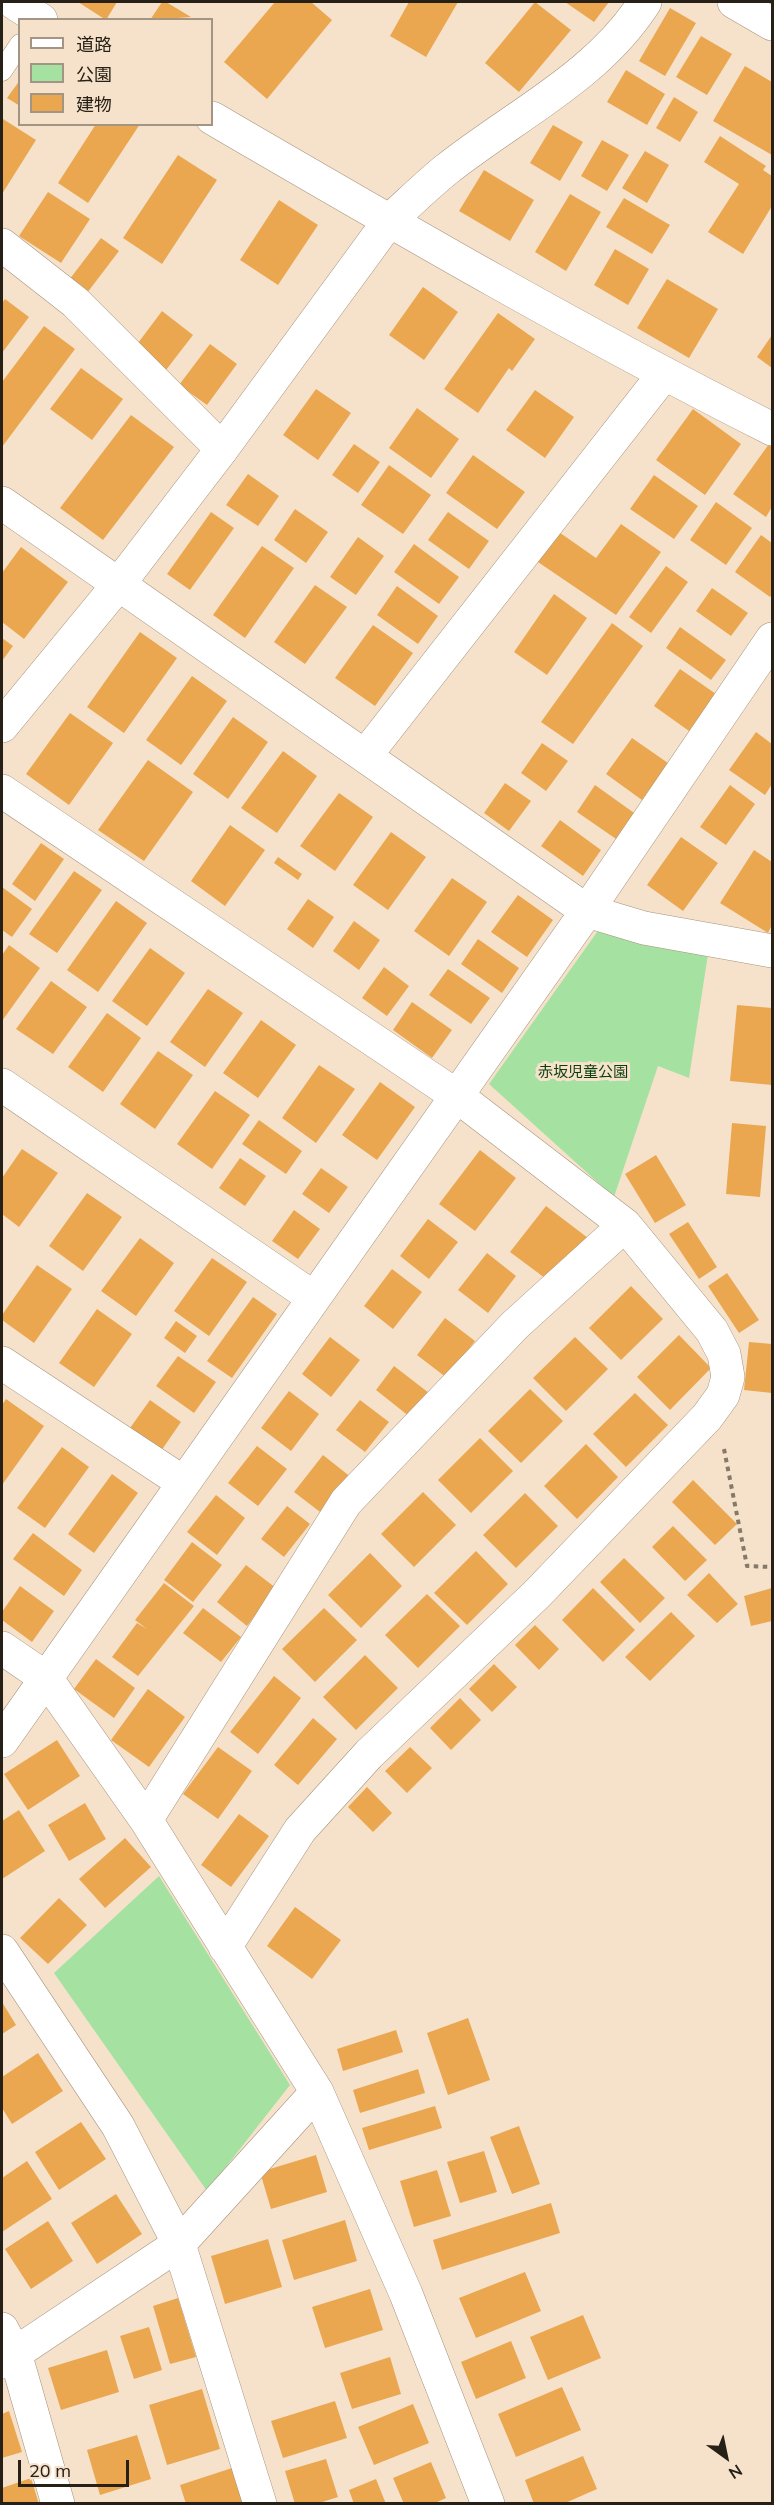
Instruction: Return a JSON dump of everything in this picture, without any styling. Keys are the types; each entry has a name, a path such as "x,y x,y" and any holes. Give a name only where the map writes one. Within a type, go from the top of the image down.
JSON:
{"street":[{"path":"2,726 118,585 222,449 388,221 447,169 578,76 627,30 645,2"},
{"path":"734,2 772,24"},
{"path":"213,119 388,221 664,375 772,429"},
{"path":"2,245 75,302 222,449"},
{"path":"365,756 664,375"},
{"path":"2,503 587,911 644,928 772,951"},
{"path":"2,1741 587,911 772,639"},
{"path":"2,791 457,1096 626,1225 712,1331 724,1354 728,1377 723,1395 707,1417 537,1594 369,1754 300,1830 225,1947"},
{"path":"2,1085 314,1298"},
{"path":"146,1820 346,1502 515,1325 626,1225"},
{"path":"2,1363 184,1483"},
{"path":"2,1648 46,1678 146,1820 317,2092 406,2294 488,2504"},
{"path":"2,1951 118,2126 179,2244 260,2504"},
{"path":"58,2504 6,2348 179,2244 317,2092"}],"lane":[{"path":"2,70 18,47"}],"path":[{"path":"707,1417 723,1441 747,1566 772,1567"}],"green space":[{"name":"赤坂児童公園","path":"607,918 710,941 689,1078 658,1066 614,1197 489,1084"},
{"path":"159,1876 290,2085 207,2191 54,1973"}],"building":[{"path":"78,2 117,2 107,18 103,18"},
{"path":"162,2 166,2 191,17 177,18 151,18"},
{"path":"275,2 311,2 332,20 267,99 224,62"},
{"path":"409,2 458,2 426,57 390,36"},
{"path":"535,2 571,30 519,92 485,63"},
{"path":"565,2 609,2 594,22"},
{"path":"670,8 696,23 665,76 639,61"},
{"path":"701,36 732,54 707,95 676,77"},
{"path":"745,66 772,82 772,155 713,121"},
{"path":"626,70 665,94 647,125 607,102"},
{"path":"18,83 18,105 7,98"},
{"path":"674,97 698,112 680,142 656,128"},
{"path":"3,119 36,140 2,194 2,121"},
{"path":"553,125 583,142 560,181 530,163"},
{"path":"95,126 139,126 88,203 58,183"},
{"path":"720,136 766,166 763,170 772,176 772,206 743,254 708,232 739,184 704,162"},
{"path":"602,140 629,155 607,191 581,176"},
{"path":"645,151 669,165 647,203 622,188"},
{"path":"178,155 217,180 162,264 123,238"},
{"path":"484,170 534,200 510,241 459,211"},
{"path":"48,192 90,219 61,263 19,236"},
{"path":"570,194 601,212 566,271 535,252"},
{"path":"624,198 670,225 652,254 606,227"},
{"path":"279,200 318,225 278,285 240,260"},
{"path":"101,238 119,251 87,293 69,280"},
{"path":"615,249 649,269 628,305 594,285"},
{"path":"667,279 718,309 689,358 637,328"},
{"path":"423,287 458,312 424,360 389,335"},
{"path":"5,299 29,317 2,353 2,303"},
{"path":"162,311 193,335 166,370 135,347"},
{"path":"498,313 535,339 512,371 509,368 478,413 444,389"},
{"path":"44,326 75,349 2,447 2,382"},
{"path":"772,335 772,368 757,357"},
{"path":"210,344 237,364 207,405 179,385"},
{"path":"81,368 123,399 92,440 50,409"},
{"path":"316,389 351,413 318,460 283,435"},
{"path":"535,390 574,417 545,458 506,430"},
{"path":"417,408 459,439 431,478 389,448"},
{"path":"693,409 741,444 705,495 656,460"},
{"path":"131,415 174,447 103,540 60,508"},
{"path":"354,444 380,462 358,493 332,475"},
{"path":"769,444 772,447 772,507 766,517 733,494"},
{"path":"473,455 525,492 497,529 446,493"},
{"path":"389,465 431,495 403,534 361,505"},
{"path":"248,474 279,496 258,526 226,505"},
{"path":"654,475 698,506 674,539 630,509"},
{"path":"716,502 752,528 726,565 690,540"},
{"path":"295,509 328,532 306,563 274,540"},
{"path":"211,512 234,528 190,590 167,574"},
{"path":"448,512 489,541 469,569 428,540"},
{"path":"621,524 661,552 616,615 535,560 556,530 596,558"},
{"path":"761,535 772,543 772,594 770,597 735,572"},
{"path":"358,537 384,556 356,595 330,577"},
{"path":"414,544 459,577 439,604 394,572"},
{"path":"262,546 294,568 245,638 213,615"},
{"path":"21,547 68,582 24,639 2,622 2,573"},
{"path":"666,566 688,582 651,633 629,617"},
{"path":"315,585 347,607 305,664 274,642"},
{"path":"397,586 438,616 418,644 377,615"},
{"path":"712,588 748,613 731,636 696,611"},
{"path":"554,594 587,618 547,675 514,652"},
{"path":"612,623 643,646 573,744 541,722"},
{"path":"373,625 413,653 375,706 335,678"},
{"path":"680,627 726,660 711,680 666,648"},
{"path":"140,632 177,658 124,733 87,707"},
{"path":"2,638 13,646 2,661"},
{"path":"680,669 716,694 689,731 654,706"},
{"path":"192,676 227,701 181,765 146,740"},
{"path":"70,713 113,743 69,805 26,774"},
{"path":"233,717 268,742 228,799 193,774"},
{"path":"756,732 772,744 772,784 765,795 729,770"},
{"path":"632,738 668,763 642,800 606,774"},
{"path":"542,743 568,761 546,791 521,773"},
{"path":"283,751 317,776 277,833 241,808"},
{"path":"148,760 193,792 144,861 98,830"},
{"path":"505,783 531,801 509,831 484,813"},
{"path":"595,785 637,815 619,841 577,812"},
{"path":"730,785 755,804 726,845 700,827"},
{"path":"339,793 373,817 335,871 300,846"},
{"path":"560,820 601,850 583,876 541,846"},
{"path":"230,825 265,850 225,906 191,881"},
{"path":"391,832 426,857 388,910 353,885"},
{"path":"681,837 718,863 683,911 647,885"},
{"path":"41,843 64,859 35,901 12,884"},
{"path":"754,850 772,862 772,925 768,933 720,903"},
{"path":"278,857 302,874 298,880 274,863"},
{"path":"74,871 102,890 57,953 29,934"},
{"path":"452,878 487,902 449,956 414,931"},
{"path":"2,887 32,909 12,937 2,930"},
{"path":"518,895 553,920 527,957 491,932"},
{"path":"308,899 334,917 313,948 287,929"},
{"path":"116,901 147,923 98,992 67,970"},
{"path":"354,921 380,940 359,970 333,951"},
{"path":"478,939 519,968 502,993 461,964"},
{"path":"9,945 40,968 2,1021 2,955"},
{"path":"150,948 185,973 147,1026 112,1001"},
{"path":"384,967 409,986 387,1016 362,998"},
{"path":"448,969 490,998 471,1024 429,995"},
{"path":"51,981 87,1007 53,1054 16,1029"},
{"path":"208,989 243,1013 205,1067 170,1042"},
{"path":"412,1002 452,1030 432,1058 393,1030"},
{"path":"737,1005 772,1008 772,1085 730,1081"},
{"path":"107,1013 141,1038 103,1092 68,1067"},
{"path":"261,1020 296,1045 258,1098 223,1073"},
{"path":"158,1051 193,1075 155,1129 120,1104"},
{"path":"319,1065 355,1089 316,1143 282,1118"},
{"path":"380,1082 415,1107 377,1160 342,1135"},
{"path":"215,1091 250,1115 212,1169 177,1144"},
{"path":"259,1120 302,1151 286,1174 242,1144"},
{"path":"732,1123 766,1126 760,1197 726,1194"},
{"path":"22,1149 58,1173 19,1227 2,1214 2,1178"},
{"path":"480,1150 516,1178 475,1231 439,1204"},
{"path":"656,1155 686,1205 655,1223 625,1174"},
{"path":"240,1158 266,1176 245,1206 219,1188"},
{"path":"321,1168 348,1187 329,1213 302,1194"},
{"path":"87,1193 122,1217 83,1271 49,1246"},
{"path":"546,1206 588,1238 553,1284 510,1252"},
{"path":"294,1210 320,1229 298,1259 272,1241"},
{"path":"428,1219 458,1242 429,1279 400,1256"},
{"path":"688,1222 717,1267 699,1279 669,1234"},
{"path":"140,1238 174,1263 136,1316 101,1291"},
{"path":"487,1253 516,1276 488,1313 458,1290"},
{"path":"212,1258 247,1282 209,1336 174,1311"},
{"path":"37,1265 72,1289 34,1343 2,1320 2,1315"},
{"path":"392,1269 422,1292 393,1329 364,1306"},
{"path":"727,1273 759,1320 739,1333 708,1286"},
{"path":"631,1286 663,1319 621,1360 589,1328"},
{"path":"253,1297 277,1314 232,1378 207,1361"},
{"path":"97,1309 132,1334 94,1387 59,1363"},
{"path":"445,1318 475,1341 447,1378 417,1355"},
{"path":"176,1321 197,1336 185,1353 164,1338"},
{"path":"679,1335 711,1368 670,1410 637,1377"},
{"path":"330,1337 360,1360 331,1397 302,1374"},
{"path":"575,1337 608,1369 566,1411 533,1378"},
{"path":"749,1342 772,1344 772,1393 744,1390"},
{"path":"178,1356 216,1382 194,1413 156,1386"},
{"path":"394,1366 429,1393 410,1417 376,1390"},
{"path":"530,1389 563,1421 521,1463 488,1431"},
{"path":"289,1391 319,1414 291,1451 261,1428"},
{"path":"635,1393 668,1425 626,1467 593,1434"},
{"path":"6,1399 44,1426 2,1485 2,1405"},
{"path":"150,1400 181,1422 161,1451 130,1428"},
{"path":"360,1400 389,1422 365,1452 336,1430"},
{"path":"480,1438 513,1471 471,1513 438,1480"},
{"path":"586,1444 618,1477 577,1519 544,1486"},
{"path":"257,1446 287,1469 258,1506 228,1483"},
{"path":"62,1447 89,1467 45,1528 17,1508"},
{"path":"323,1455 352,1478 324,1515 294,1492"},
{"path":"112,1474 138,1493 94,1553 68,1534"},
{"path":"693,1480 737,1524 715,1545 672,1502"},
{"path":"423,1492 456,1525 414,1567 381,1534"},
{"path":"525,1493 558,1526 516,1568 483,1535"},
{"path":"216,1495 245,1518 217,1555 187,1532"},
{"path":"287,1506 310,1524 284,1557 261,1539"},
{"path":"673,1526 707,1560 685,1581 652,1547"},
{"path":"33,1533 82,1570 64,1596 13,1559"},
{"path":"192,1542 222,1565 193,1602 164,1580"},
{"path":"476,1551 508,1584 467,1625 434,1593"},
{"path":"370,1553 402,1586 361,1628 328,1595"},
{"path":"624,1558 665,1598 640,1623 600,1582"},
{"path":"246,1565 276,1588 247,1626 217,1602"},
{"path":"709,1573 738,1604 717,1623 687,1595"},
{"path":"164,1583 194,1606 138,1676 112,1657 137,1623 147,1629 135,1620"},
{"path":"20,1586 54,1611 32,1642 2,1620 2,1612"},
{"path":"593,1588 635,1630 603,1662 562,1620"},
{"path":"772,1588 772,1621 751,1626 744,1596"},
{"path":"427,1594 460,1626 418,1668 385,1635"},
{"path":"203,1608 241,1637 221,1662 183,1633"},
{"path":"324,1608 357,1640 315,1682 282,1649"},
{"path":"671,1612 695,1636 650,1681 625,1657"},
{"path":"535,1625 559,1649 539,1670 515,1645"},
{"path":"365,1655 398,1688 356,1730 323,1697"},
{"path":"96,1659 135,1688 114,1718 74,1689"},
{"path":"494,1664 517,1687 492,1712 469,1689"},
{"path":"274,1676 301,1698 258,1754 230,1732"},
{"path":"148,1689 185,1717 149,1767 111,1740"},
{"path":"460,1698 481,1720 451,1750 430,1728"},
{"path":"313,1718 337,1739 298,1785 274,1765"},
{"path":"57,1740 80,1776 28,1810 4,1774"},
{"path":"218,1747 252,1771 218,1819 183,1794"},
{"path":"410,1747 432,1768 407,1793 385,1771"},
{"path":"367,1787 392,1813 373,1832 348,1807"},
{"path":"85,1803 106,1839 69,1861 48,1825"},
{"path":"19,1810 45,1851 2,1879 2,1821"},
{"path":"239,1814 269,1836 231,1887 201,1865"},
{"path":"125,1838 151,1867 105,1908 79,1879"},
{"path":"59,1898 87,1925 48,1964 20,1938"},
{"path":"295,1907 341,1940 312,1979 267,1946"},
{"path":"2,2002 16,2025 2,2034"},
{"path":"468,2018 490,2080 448,2095 427,2033"},
{"path":"396,2030 403,2052 343,2071 337,2049"},
{"path":"38,2053 63,2091 12,2124 2,2108 2,2077"},
{"path":"418,2069 425,2093 360,2113 353,2090"},
{"path":"435,2106 442,2128 369,2150 362,2128"},
{"path":"81,2122 106,2159 59,2190 35,2152"},
{"path":"519,2126 540,2184 512,2194 490,2137"},
{"path":"484,2151 497,2192 460,2203 447,2162"},
{"path":"316,2155 327,2192 271,2209 260,2172"},
{"path":"27,2161 52,2199 2,2232 2,2178"},
{"path":"437,2170 451,2216 414,2227 400,2181"},
{"path":"116,2194 142,2234 97,2264 71,2223"},
{"path":"551,2203 560,2233 442,2270 433,2240"},
{"path":"345,2220 357,2261 294,2280 282,2240"},
{"path":"48,2221 73,2261 31,2289 5,2249"},
{"path":"268,2239 282,2287 225,2304 211,2256"},
{"path":"525,2272 541,2311 476,2338 459,2298"},
{"path":"370,2289 383,2330 325,2348 312,2307"},
{"path":"178,2298 196,2357 170,2364 153,2306"},
{"path":"583,2315 601,2358 548,2380 530,2337"},
{"path":"149,2327 162,2370 134,2379 120,2336"},
{"path":"511,2341 526,2378 476,2399 461,2362"},
{"path":"107,2350 119,2392 61,2410 48,2368"},
{"path":"390,2357 401,2394 352,2409 340,2373"},
{"path":"562,2387 581,2430 516,2457 498,2414"},
{"path":"202,2389 220,2449 167,2465 149,2405"},
{"path":"335,2401 347,2438 283,2458 271,2421"},
{"path":"413,2404 429,2443 374,2465 358,2427"},
{"path":"9,2411 22,2452 2,2458 2,2414"},
{"path":"137,2435 151,2479 100,2495 87,2450"},
{"path":"583,2456 597,2489 563,2504 534,2504 525,2480"},
{"path":"326,2459 338,2497 316,2504 295,2504 285,2471"},
{"path":"431,2462 446,2498 433,2504 404,2504 393,2478"},
{"path":"232,2468 243,2504 186,2504 180,2485"},
{"path":"31,2478 39,2504 2,2504 2,2488"},
{"path":"376,2479 386,2504 354,2504 349,2490"}]}
